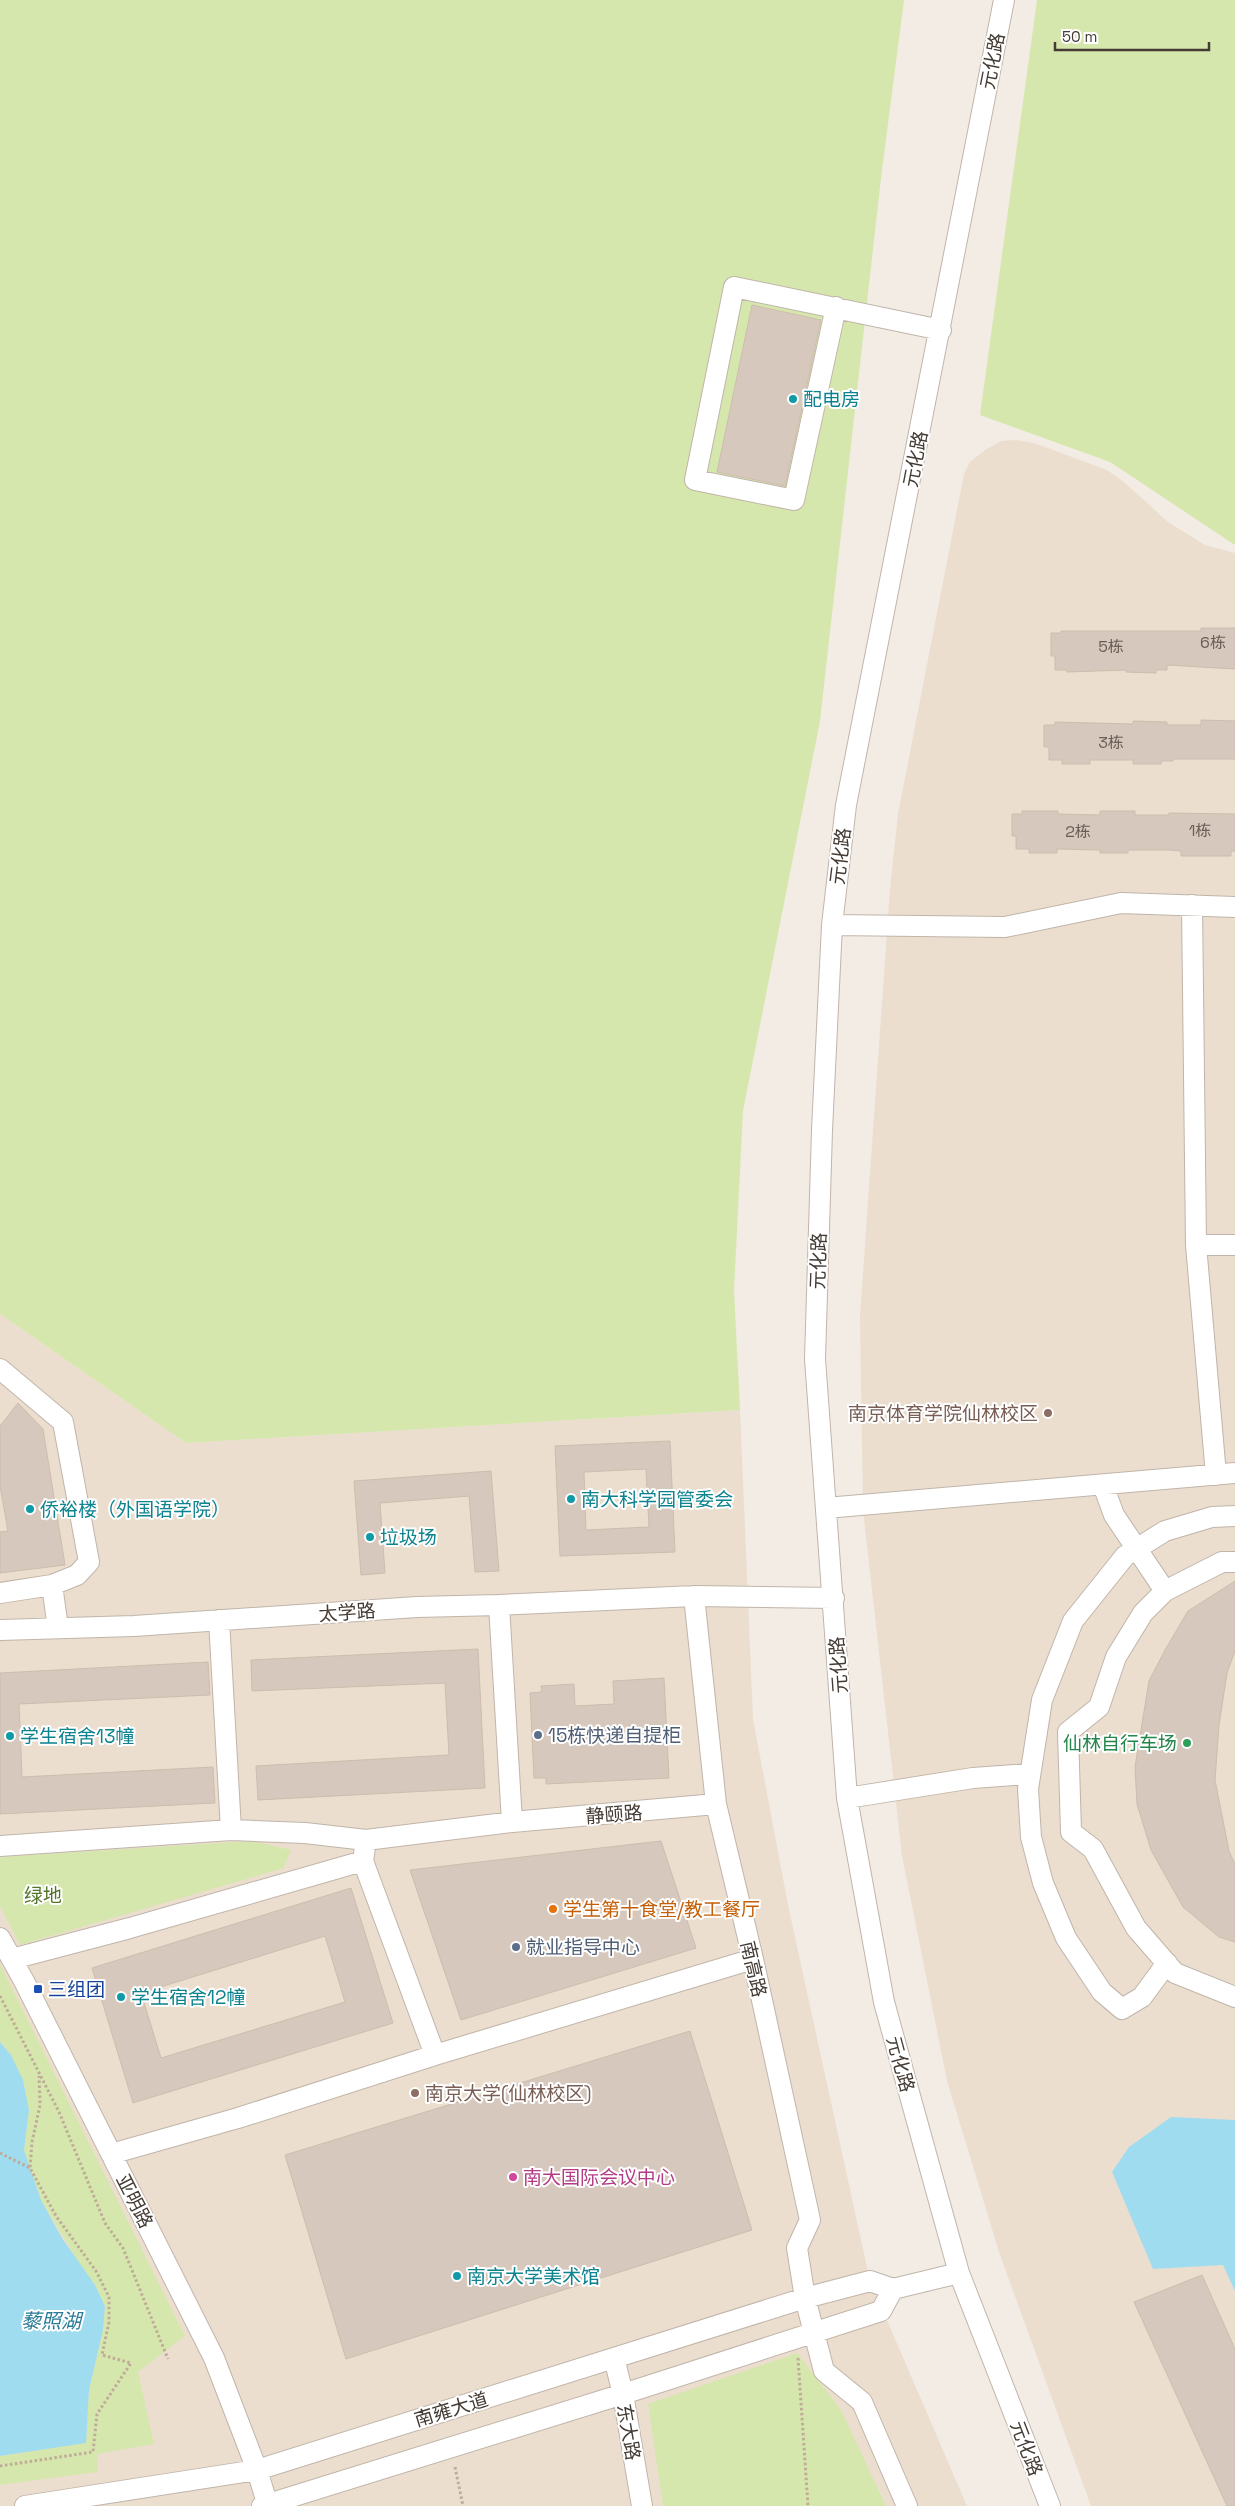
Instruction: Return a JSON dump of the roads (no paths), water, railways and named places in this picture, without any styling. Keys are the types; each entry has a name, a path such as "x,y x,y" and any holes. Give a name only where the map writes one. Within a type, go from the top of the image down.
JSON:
{"street":[{"name":"元化路","path":"1004,0 941,330 846,805 832,925 822,1130 815,1359 834,1598 847,1798 884,2002 958,2273 1050,2506"},
{"path":"836,307 794,500 695,480 734,287 836,307 941,330"},
{"path":"832,925 1005,927 1121,903 1235,907"},
{"path":"826,1508 1226,1474 1196,1245 1192,905"},
{"path":"1196,1245 1235,1245"},
{"path":"0,1369 63,1422 89,1562 77,1575 52,1586 0,1593"},
{"path":"1103,1484 1114,1515 1166,1591"},
{"path":"1167,1963 1142,1997 1122,2009 1102,1992 1066,1938 1043,1883 1031,1837 1028,1789 1030,1774 1042,1700 1073,1621 1124,1556 1165,1530 1212,1516 1235,1516"},
{"path":"1235,1562 1222,1562 1166,1591 1143,1613 1116,1657 1099,1707 1068,1732 1070,1832 1093,1849 1136,1928 1175,1973 1235,1997"},
{"path":"52,1586 58,1628"},
{"name":"太学路","path":"0,1630 219,1620 417,1607 694,1596 834,1598"},
{"name":"南高路","path":"694,1596 716,1804 753,1959 810,2220 796,2248 805,2298"},
{"path":"499,1605 512,1822"},
{"path":"219,1620 231,1830"},
{"path":"847,1798 973,1778 1030,1774"},
{"name":"静颐路","path":"0,1846 231,1830 305,1833 366,1840 512,1822 716,1804"},
{"path":"366,1840 364,1861 435,2056"},
{"path":"12,1959 130,1928 364,1861"},
{"name":"亚明路","path":"0,1938 214,2358 257,2470 266,2506"},
{"path":"111,2154 238,2118 753,1959"},
{"path":"893,2289 958,2273"},
{"name":"南雍大道","path":"25,2506 257,2470 805,2298 870,2281 893,2289 881,2310 623,2394 451,2446 266,2506"},
{"path":"805,2298 824,2371 862,2402 907,2506"},
{"name":"东大路","path":"614,2358 623,2394 642,2506"}],"water":[{"name":"藜照湖","path":"0,2042 11,2055 23,2080 29,2110 24,2150 41,2200 62,2238 95,2285 105,2306 103,2330 89,2390 86,2443 0,2456"},
{"path":"1171,2117 1235,2120 1235,2291 1223,2265 1153,2269 1112,2172 1129,2147"}],"place":[{"name":"配电房","path":"793,399"},
{"name":"南京体育学院仙林校区","path":"1048,1413"},
{"name":"南大科学园管委会","path":"571,1499"},
{"name":"侨裕楼（外国语学院）","path":"30,1509"},
{"name":"垃圾场","path":"370,1537"},
{"name":"15栋快递自提柜","path":"538,1735"},
{"name":"学生宿舍13幢","path":"10,1736"},
{"name":"仙林自行车场","path":"1187,1743"},
{"name":"学生第十食堂/教工餐厅","path":"553,1909"},
{"name":"就业指导中心","path":"516,1947"},
{"name":"三组团","path":"38,1989"},
{"name":"学生宿舍12幢","path":"121,1997"},
{"name":"南京大学(仙林校区)","path":"415,2093"},
{"name":"南大国际会议中心","path":"513,2177"},
{"name":"南京大学美术馆","path":"457,2276"}],"park label":[{"name":"绿地","path":"43,1895"}]}
